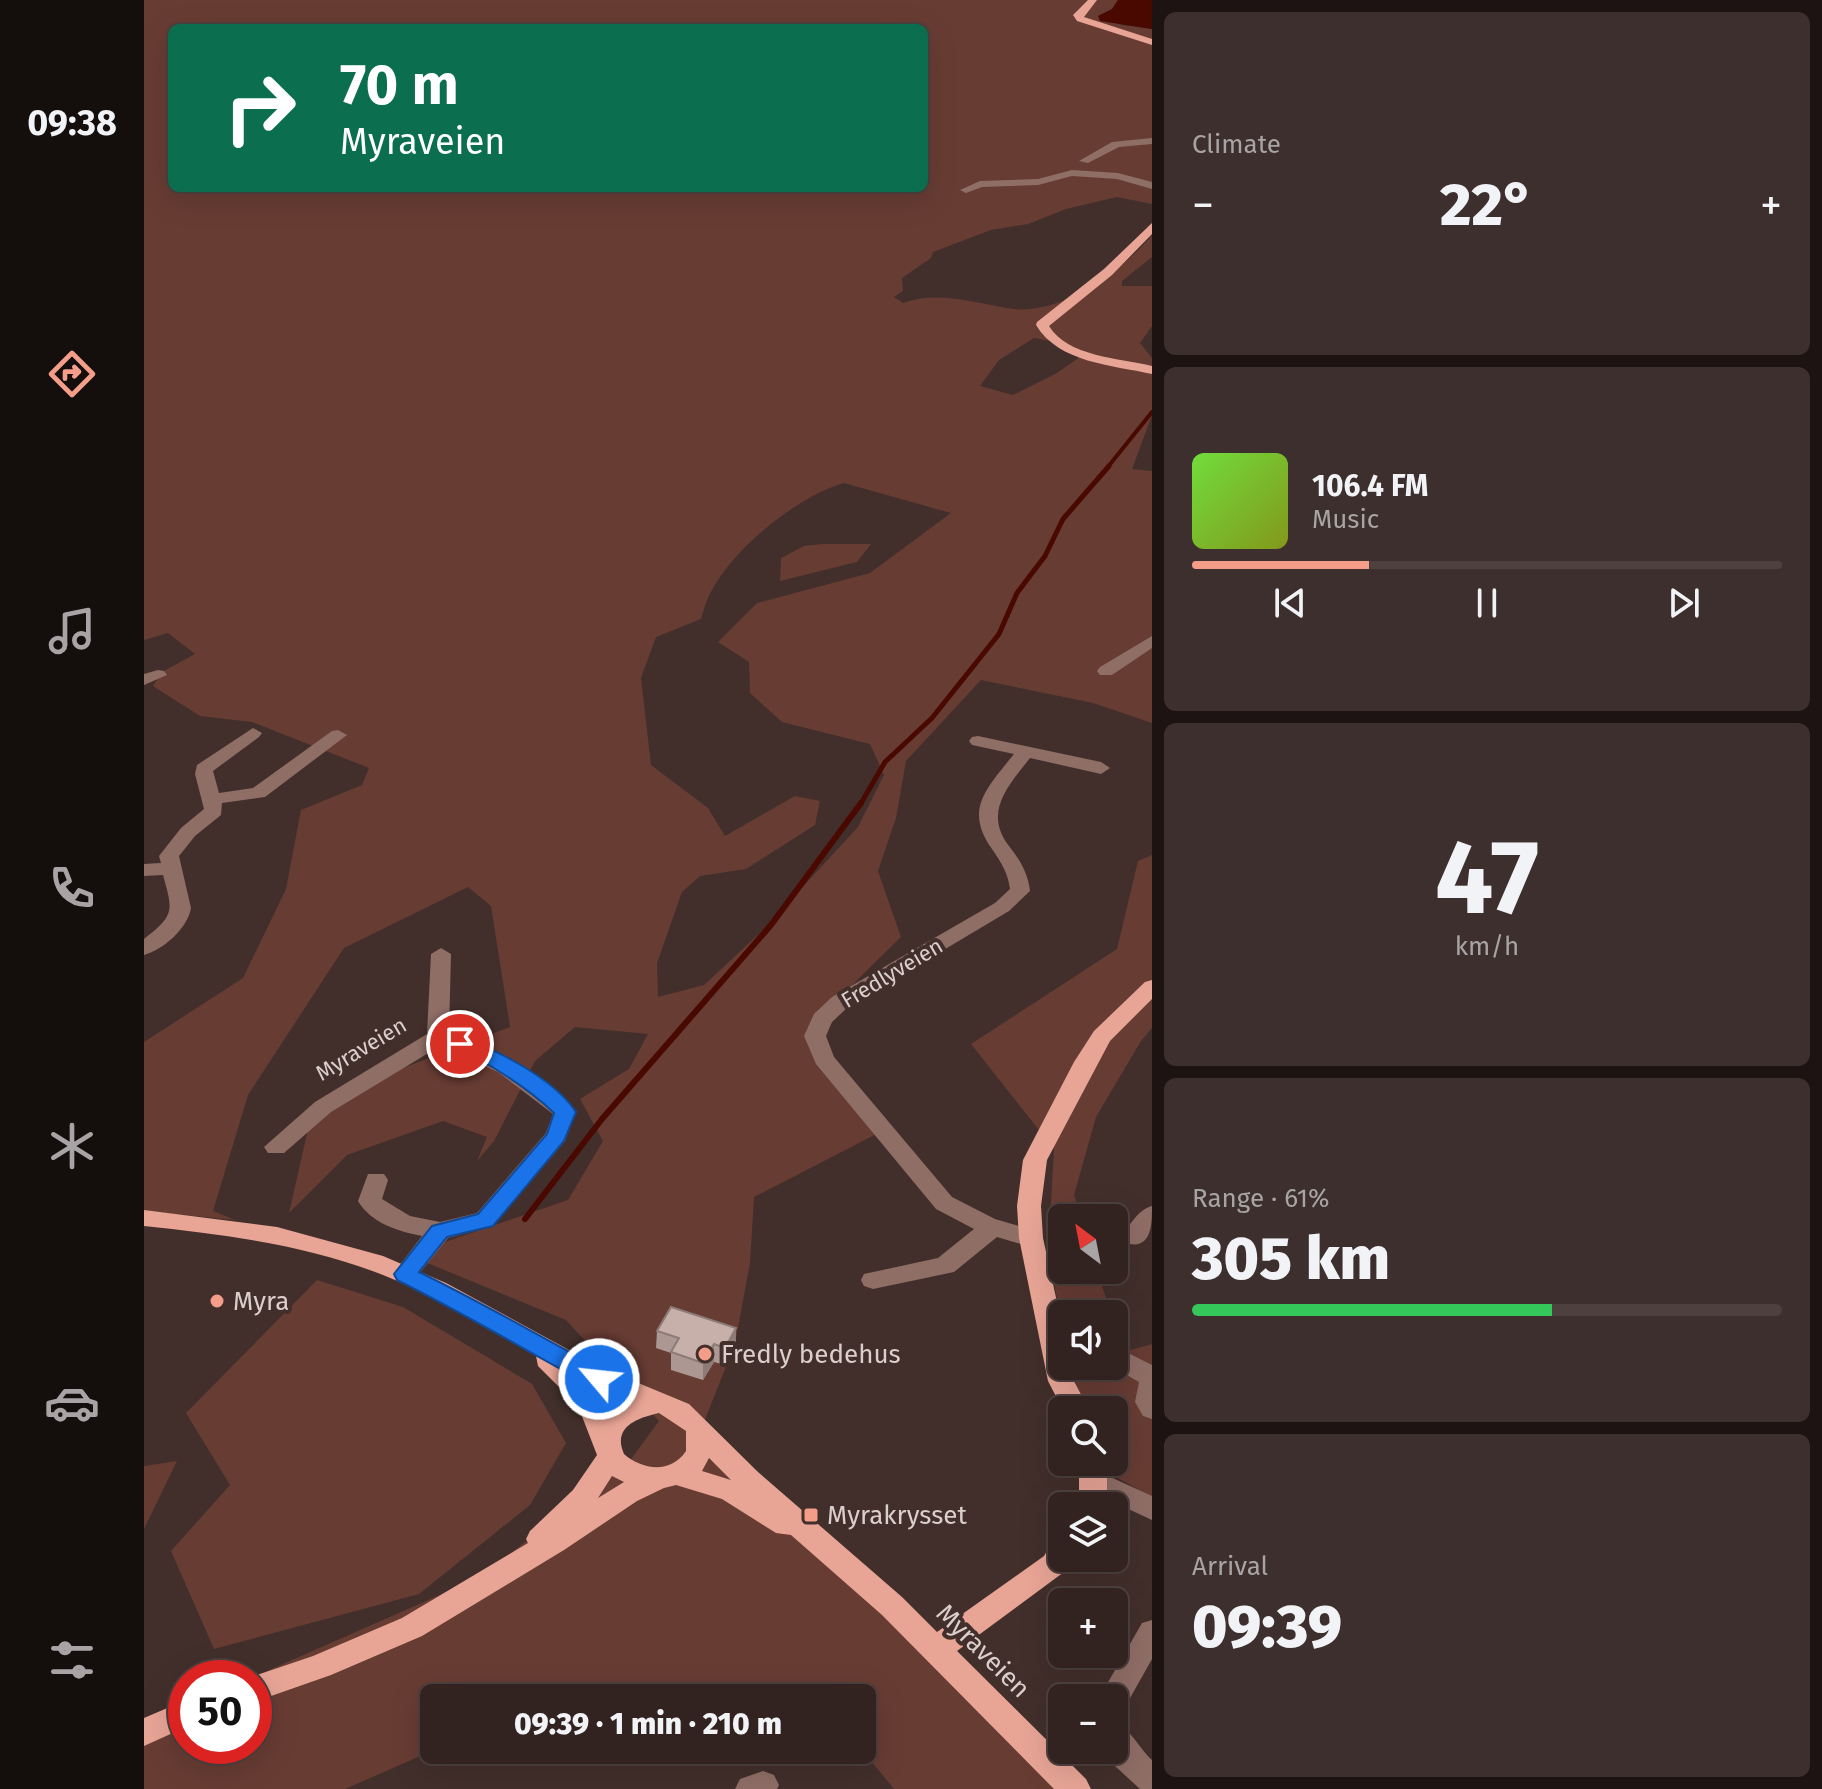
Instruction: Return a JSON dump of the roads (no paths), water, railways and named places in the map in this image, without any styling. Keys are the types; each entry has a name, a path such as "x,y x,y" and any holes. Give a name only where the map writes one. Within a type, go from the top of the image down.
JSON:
{"main road":[{"path":"1093,0 1078,15 1080,19 1152,42"},
{"path":"1152,227 1108,272 1042,325 1049,338 1069,349 1152,370"},
{"path":"1069,1396 1061,1381 1031,1238 1029,1206 1035,1160 1094,1049 1121,1016 1152,987"},
{"path":"144,1218 268,1234 318,1246 405,1274 484,1313 530,1342 622,1391 677,1408 689,1415 701,1432 702,1446 692,1465 627,1493 412,1627 321,1666 272,1683"},
{"path":"530,1342 589,1401 608,1451 621,1470 636,1477 666,1477"},
{"path":"495,1578 583,1498 608,1451 607,1430 622,1412 641,1404 659,1403"},
{"name":"Myraveien","path":"701,1432 748,1480 844,1560 1075,1789"},
{"name":"Myraveien","path":"666,1477 731,1491 844,1560"},
{"path":"937,1649 1048,1568"},
{"path":"144,1732 168,1721"}],"street":[{"path":"1084,161 1116,143 1152,141"},
{"path":"966,190 980,184 1038,182 1072,173 1118,176 1152,186"},
{"path":"1106,671 1152,641"},
{"path":"144,949 177,924 183,914 169,856 175,845 214,811 214,799 203,777 204,769 253,733"},
{"path":"214,799 258,793 338,735"},
{"path":"978,741 1101,768"},
{"name":"Fredlyveien","path":"1025,752 991,799 984,819 989,835 1011,860 1019,878 1020,891 1002,907 840,1002 822,1019 815,1036 824,1059 944,1203 964,1217 991,1229 1031,1238"},
{"path":"144,870 170,869"},
{"path":"438,1037 441,954"},
{"name":"Myraveien","path":"276,1147 323,1107 438,1037 481,1052 540,1088 565,1112 557,1136 485,1220 440,1231"},
{"path":"376,1180 370,1201 377,1210 411,1226 440,1231 405,1274"},
{"path":"1134,1237 1152,1214"},
{"path":"873,1280 945,1266 991,1229"},
{"path":"1128,1364 1152,1379 1148,1402 1152,1409"},
{"path":"1094,1483 1152,1509"},
{"path":"1122,1684 1152,1632"},
{"path":"1128,1758 1152,1780"}],"waterway":[{"path":"1107,468 1152,412"},
{"path":"860,805 885,762 932,718 999,634 1017,593 1045,556 1063,519 1109,466"},
{"path":"525,1219 602,1119 771,925 861,803"}],"place":[{"name":"Myra","path":"217,1301"},
{"name":"Fredly bedehus","path":"705,1354"},
{"name":"Myrakrysset","path":"811,1515"}]}
